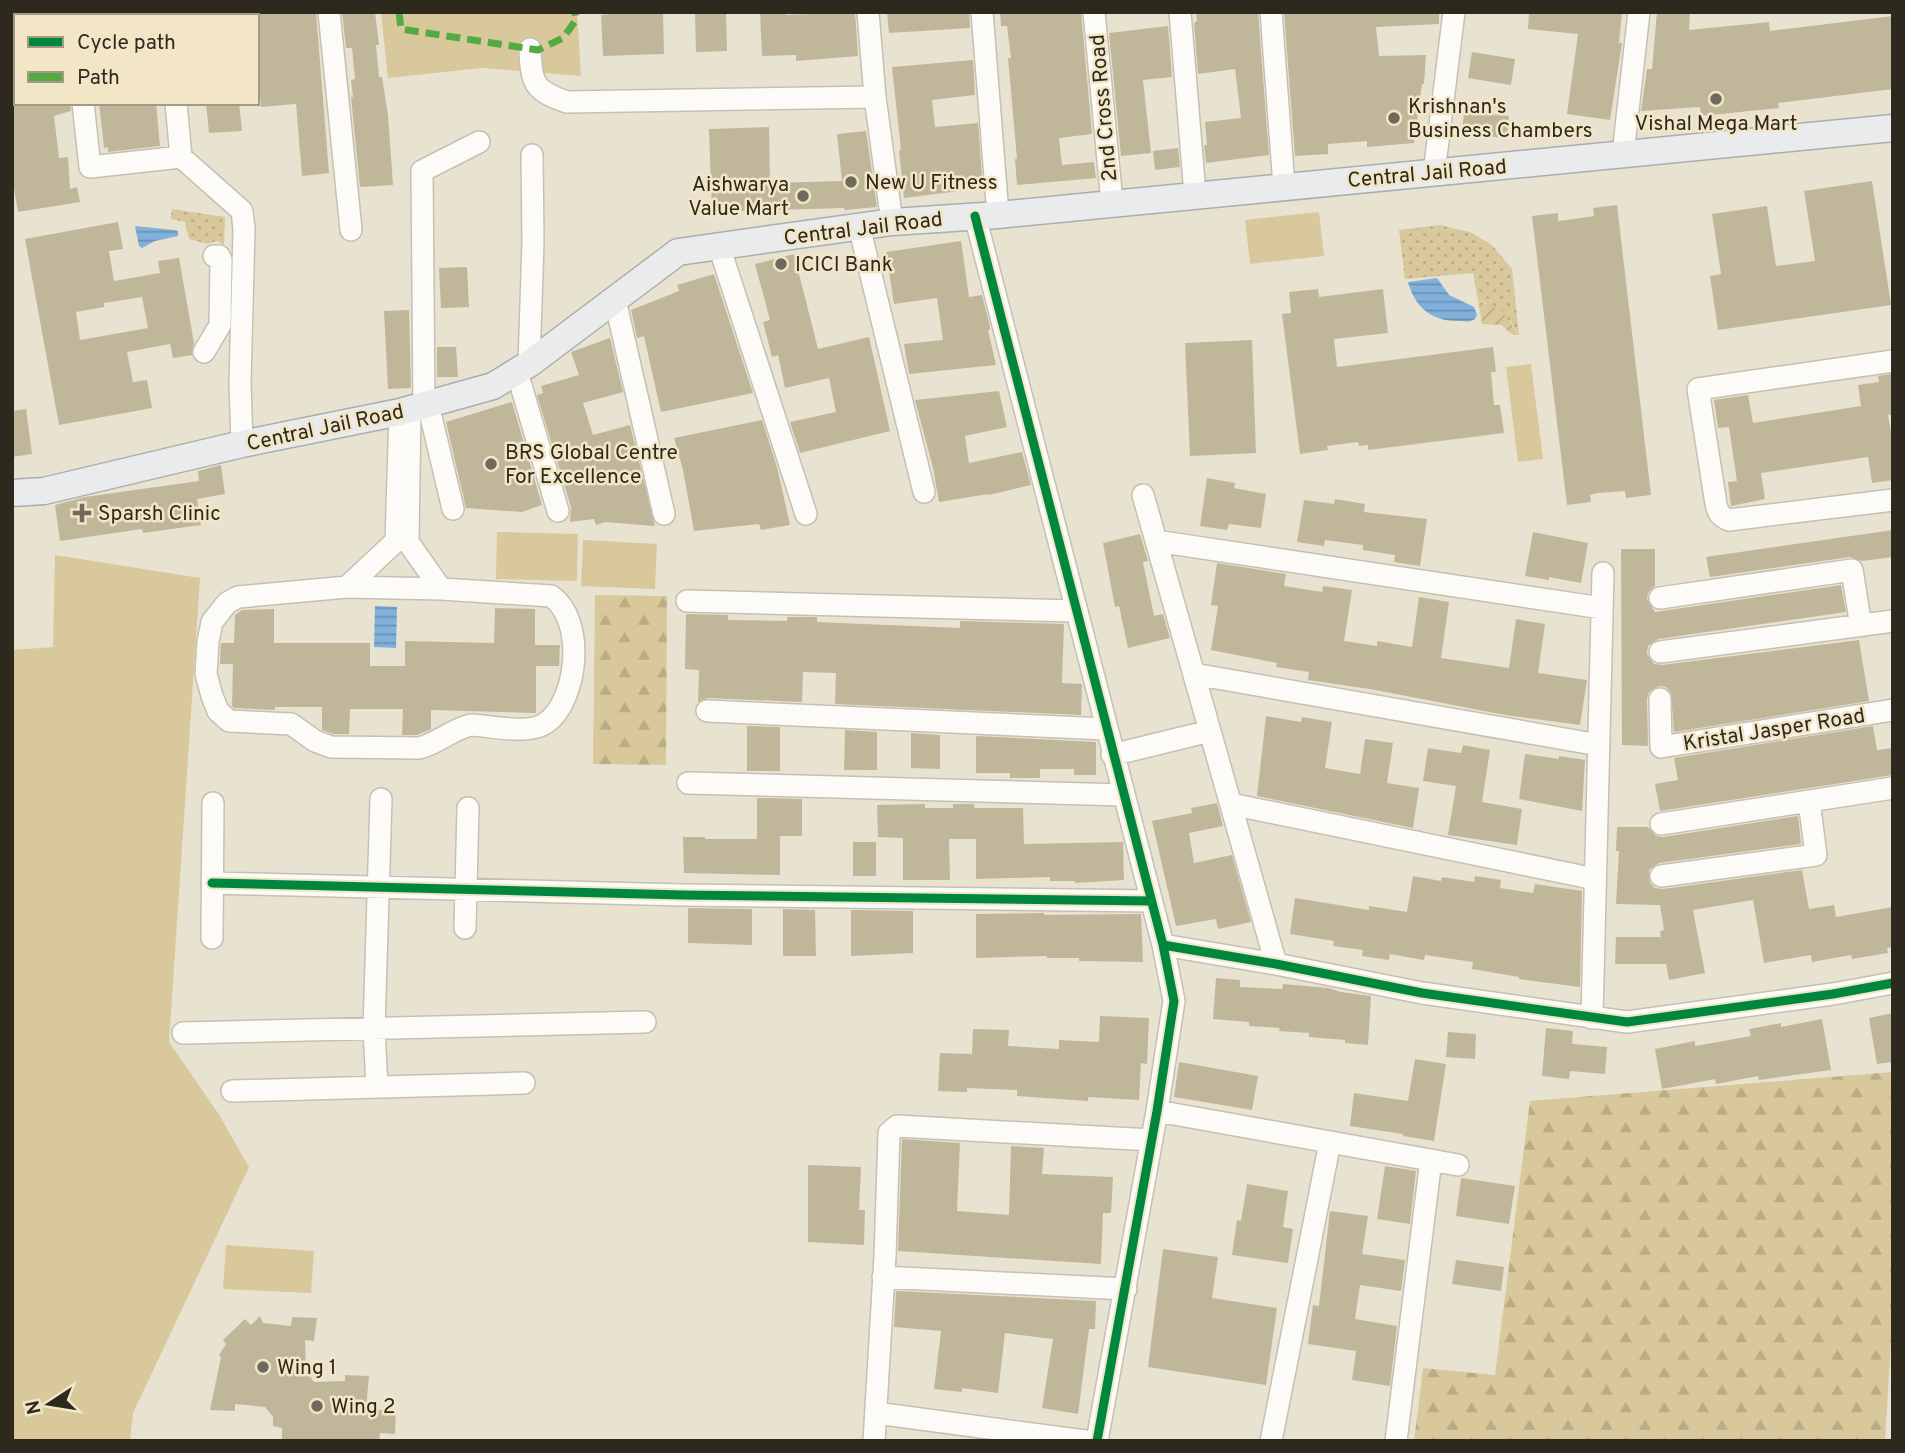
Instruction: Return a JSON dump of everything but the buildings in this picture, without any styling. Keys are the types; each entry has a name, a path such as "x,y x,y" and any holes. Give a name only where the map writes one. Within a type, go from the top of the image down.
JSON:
{"main road":[{"name":"Central Jail Road","path":"12,493 44,491 242,444 416,407 493,386 523,368 678,252 892,222 986,216 1893,128"}],"street":[{"path":"329,12 351,230"},
{"path":"869,12 875,97 892,222"},
{"path":"982,12 986,216 1076,611 1163,945 1174,1001 1126,1289 1097,1441"},
{"name":"2nd Cross Road","path":"1094,12 1112,203"},
{"path":"1180,12 1195,194"},
{"path":"1271,12 1284,186"},
{"path":"1433,173 1454,12"},
{"path":"1623,154 1639,12"},
{"path":"530,49 531,75 544,94 567,102 875,97"},
{"path":"82,105 90,167 181,157"},
{"path":"176,105 181,157 242,211 242,444"},
{"path":"347,587 402,542 416,407 422,171 479,142"},
{"path":"532,155 533,242 523,368 558,510"},
{"path":"859,226 924,492"},
{"path":"719,246 806,514"},
{"path":"204,352 220,325 221,260 219,256 214,256"},
{"path":"615,300 664,514"},
{"path":"1893,361 1698,388 1716,504 1718,513 1723,517 1729,520 1893,500"},
{"path":"416,407 453,509"},
{"path":"1143,495 1276,964"},
{"path":"1156,541 1602,608"},
{"path":"402,542 441,589"},
{"path":"1660,598 1852,570 1861,626"},
{"path":"1592,1018 1603,573"},
{"path":"347,587 441,589 551,596 556,600 572,634 573,670 558,711 545,723 527,729 471,725 429,746 419,748 331,747 315,741 291,724 229,721 218,711 206,674 208,642 212,622 228,603 238,597 347,587"},
{"path":"687,601 1076,611"},
{"path":"1660,652 1893,621"},
{"path":"1194,674 1599,745"},
{"name":"Kristal Jasper Road","path":"1660,699 1661,747 1893,710"},
{"path":"707,711 1106,729"},
{"path":"1112,755 1210,730"},
{"path":"688,783 1123,795"},
{"path":"1661,824 1893,788"},
{"path":"377,1087 374,1029 381,799"},
{"path":"1661,876 1816,855 1809,801"},
{"path":"212,938 213,803"},
{"path":"1231,804 1595,879"},
{"path":"465,928 468,807"},
{"path":"212,883 467,890 1151,901"},
{"path":"1163,945 1422,993 1627,1022 1893,983"},
{"path":"183,1033 645,1022"},
{"path":"232,1091 524,1083"},
{"path":"1157,1111 1458,1164"},
{"path":"874,1441 889,1133 897,1126 1152,1140"},
{"path":"1271,1441 1330,1142"},
{"path":"1395,1441 1431,1160"},
{"path":"883,1277 1126,1289"},
{"path":"876,1413 1085,1441"}],"green space":[{"path":"381,12 577,12 581,76 482,68 388,78"},
{"path":"172,209 225,217 224,245 217,241 207,244 189,239 185,222 171,219"},
{"path":"1319,212 1324,256 1250,264 1245,220"},
{"path":"1440,225 1470,232 1492,245 1512,269 1519,335 1511,322 1478,300 1473,273 1405,279 1399,230"},
{"path":"1478,300 1502,311 1519,335 1513,335 1501,325 1482,324"},
{"path":"1531,364 1543,459 1518,462 1506,367"},
{"path":"497,532 578,534 577,581 496,579"},
{"path":"583,540 657,544 655,589 581,586"},
{"path":"55,555 200,578 169,1042 218,1113 249,1167 133,1413 130,1441 12,1441 12,650 53,647"},
{"path":"595,595 667,596 666,765 593,764"},
{"path":"1893,1072 1893,1308 1885,1441 1414,1441 1423,1368 1495,1375 1530,1101"},
{"path":"226,1245 314,1251 311,1293 223,1289"}],"water":[{"path":"135,226 174,230 178,231 178,236 155,241 142,248 139,246"},
{"path":"1437,278 1449,295 1474,307 1477,315 1475,319 1440,319 1420,306 1408,282"},
{"path":"375,606 397,607 396,648 374,647"}],"marked path":[{"path":"399,12 401,29 538,50 563,38 576,20 575,12"}],"cycle path":[{"path":"975,216 1163,945 1174,1001 1157,1111 1097,1441"},
{"path":"212,883 683,895 1151,901"},
{"path":"1163,945 1422,993 1627,1022 1833,994 1893,983"}],"place":[{"name":"Vishal Mega Mart","path":"1716,99"},
{"name":"Krishnan's Business Chambers","path":"1394,118"},
{"name":"New U Fitness","path":"851,182"},
{"name":"Aishwarya Value Mart","path":"803,196"},
{"name":"ICICI Bank","path":"781,264"},
{"name":"BRS Global Centre For Excellence","path":"491,464"},
{"name":"Sparsh Clinic","path":"82,513"},
{"name":"Wing 1","path":"263,1367"},
{"name":"Wing 2","path":"317,1406"}]}
